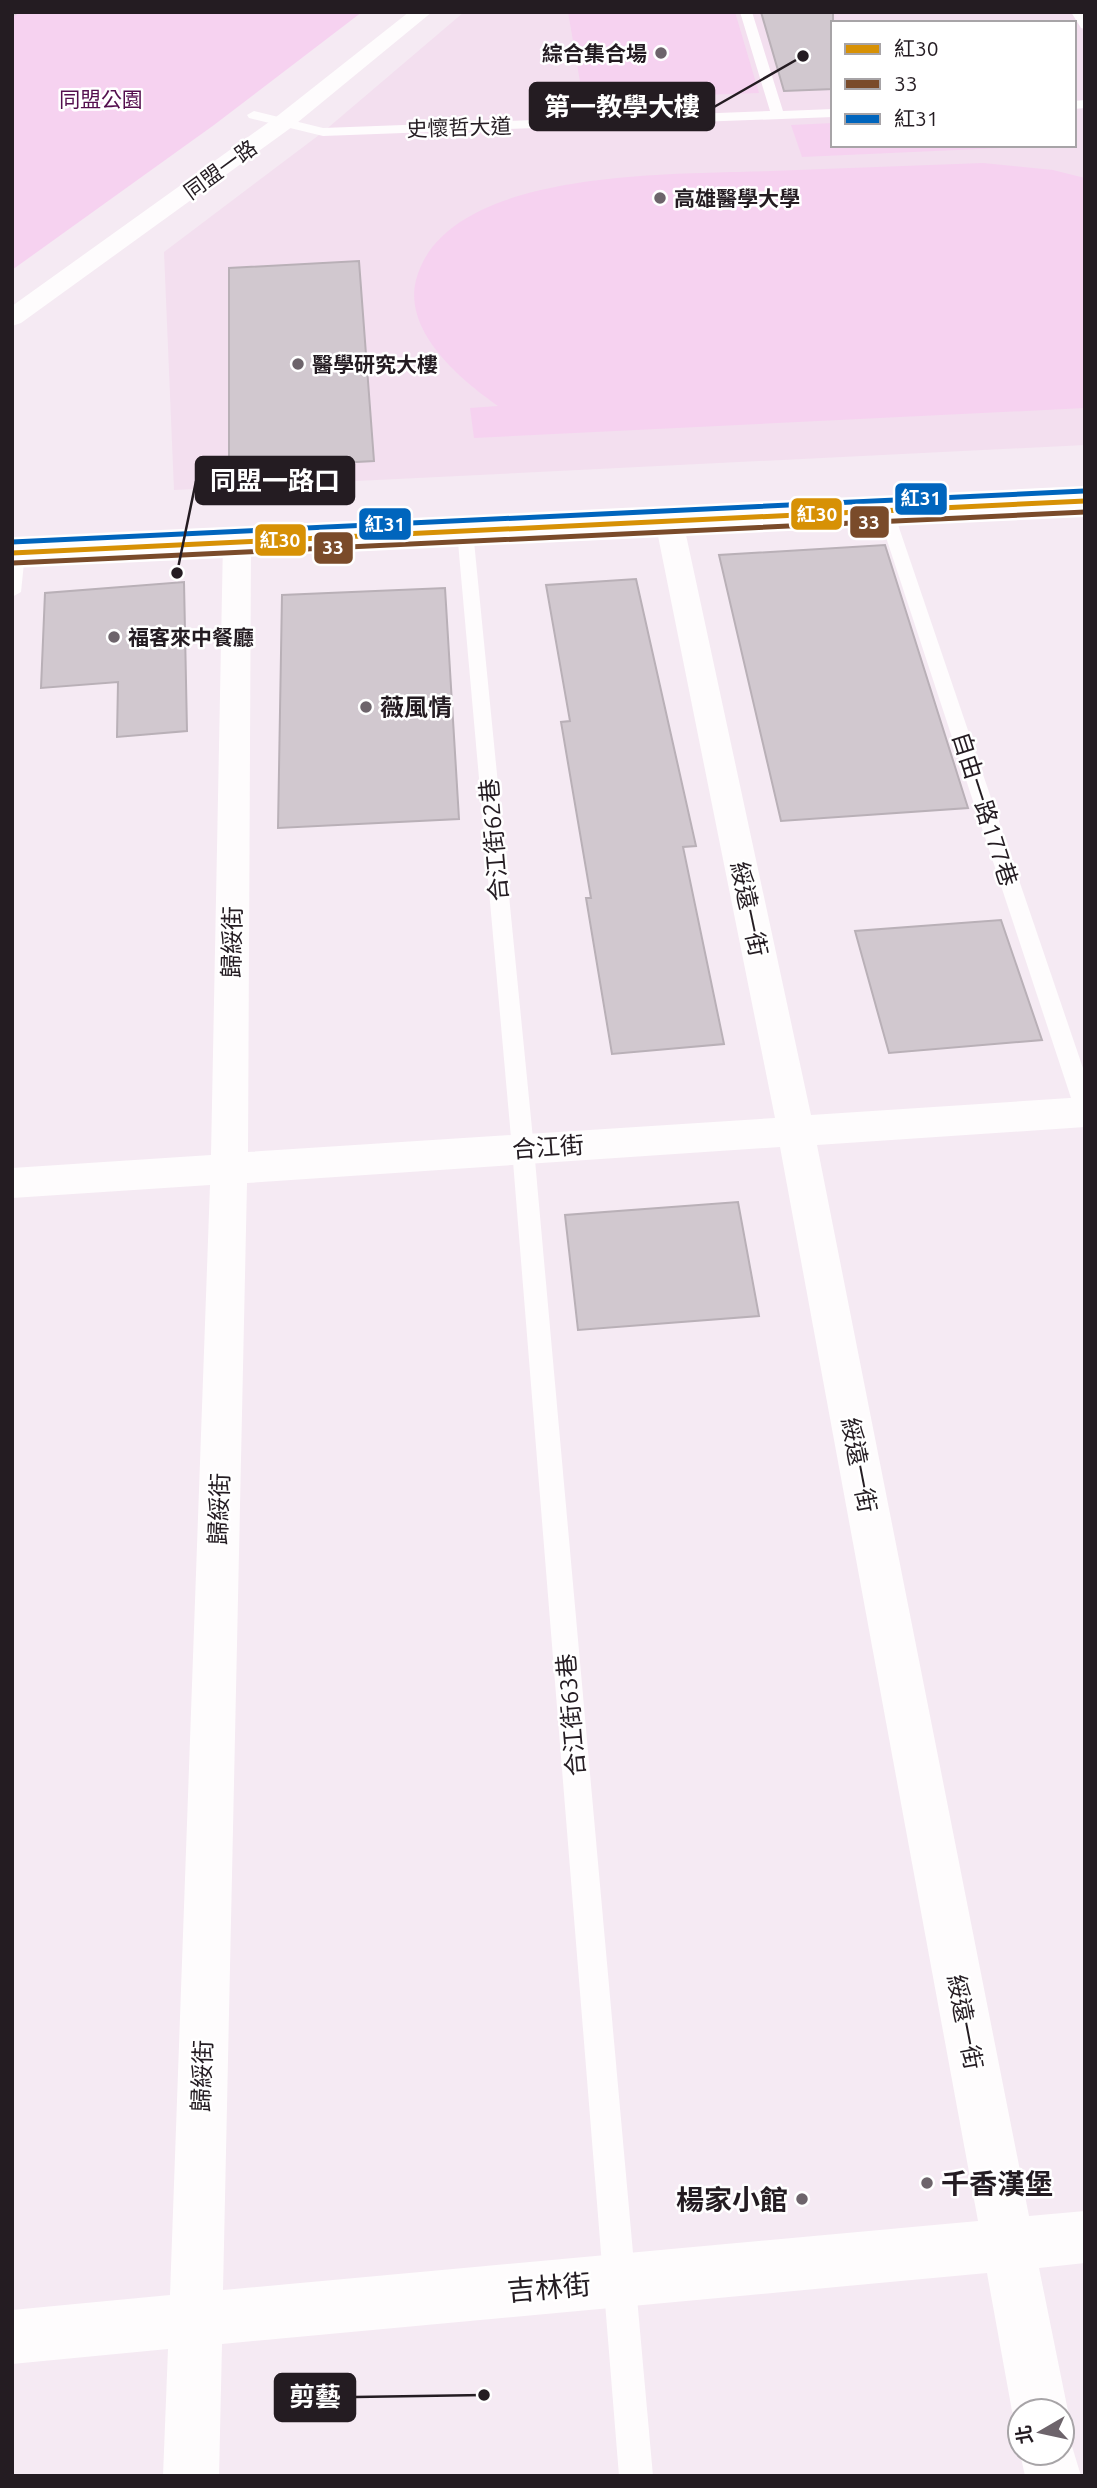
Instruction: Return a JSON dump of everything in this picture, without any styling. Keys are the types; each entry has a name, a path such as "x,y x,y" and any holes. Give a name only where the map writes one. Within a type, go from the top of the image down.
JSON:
{"street":[{"name":"同盟一路","path":"12,318 284,122 422,12"},
{"name":"同盟一路","path":"246,121 275,98"},
{"path":"15,553 1085,501"},
{"name":"綏遠一街","path":"669,521 796,1131 1037,2397"},
{"name":"歸綏街","path":"191,2476 229,1169 237,542"},
{"name":"合江街","path":"12,1183 1085,1109"},
{"name":"吉林街","path":"12,2337 1085,2237"}],"lane":[{"path":"746,12 778,115"},
{"path":"1077,12 1085,25"},
{"name":"史懷哲大道","path":"246,121 284,122 323,132 831,113"},
{"name":"自由一路177巷","path":"886,510 1085,1109"},
{"name":"合江街62巷","path":"465,531 523,1149"},
{"path":"12,592 15,553"},
{"name":"合江街63巷","path":"523,1149 636,2476"}],"path":[{"path":"12,15 19,12"}],"shaded area":[{"name":"高雄醫學大學","path":"464,12 1085,12 1085,445 174,490 164,252 323,132"}],"green space":[{"name":"同盟公園","path":"12,12 362,12 214,125 12,270"},
{"name":"綜合集合場","path":"568,12 735,12 759,93 583,99"},
{"path":"831,123 831,147 1025,147 802,157 791,125"},
{"path":"983,163 1053,170 1085,178 1085,408 474,438 470,408 498,406 468,383 438,353 418,318 414,299 416,280 436,243 471,215 517,196 570,184 626,177"}],"building":[{"path":"761,12 833,12 831,89 784,91"},
{"name":"醫學研究大樓","path":"359,261 374,461 229,469 229,268"},
{"path":"885,545 968,808 781,821 719,555"},
{"path":"636,579 696,846 683,847 724,1044 612,1054 586,898 591,898 561,722 570,721 546,585"},
{"name":"福客來中餐廳","path":"184,582 187,731 117,737 118,682 41,688 45,593"},
{"name":"薇風情","path":"445,588 459,819 278,828 282,595"},
{"path":"1001,920 1042,1040 889,1053 855,931"},
{"path":"738,1202 759,1316 578,1330 565,1215"}],"transit line":[{"name":"紅31","path":"12,542 1084,491"},
{"name":"紅30","path":"12,553 1085,501"},
{"name":"33","path":"13,563 1085,512"}],"place":[{"name":"綜合集合場","path":"661,53"},
{"name":"第一教學大樓","path":"803,56"},
{"name":"高雄醫學大學","path":"660,198"},
{"name":"醫學研究大樓","path":"298,364"},
{"name":"同盟一路口","path":"177,573"},
{"name":"福客來中餐廳","path":"114,637"},
{"name":"薇風情","path":"366,707"},
{"name":"千香漢堡","path":"927,2183"},
{"name":"楊家小館","path":"802,2199"},
{"name":"剪藝","path":"484,2395"}]}
